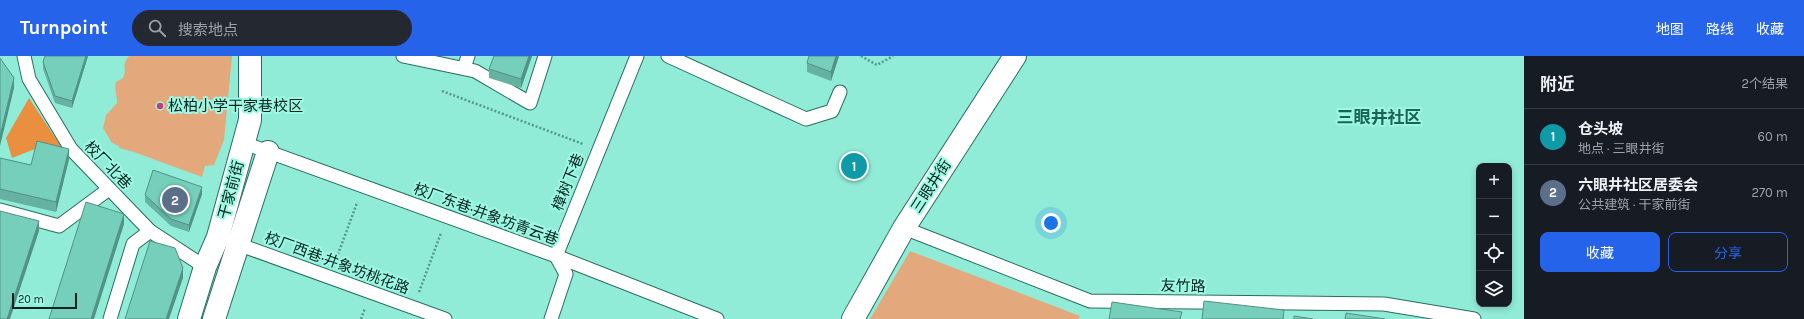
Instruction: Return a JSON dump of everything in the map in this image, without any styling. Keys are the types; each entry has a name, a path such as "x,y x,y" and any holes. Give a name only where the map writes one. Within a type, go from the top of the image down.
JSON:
{"street":[{"name":"干家前街","path":"189,319 205,267 218,237 250,120 250,56"},
{"name":"三眼井街","path":"853,319 904,228 1015,56"},
{"path":"214,319 268,152"}],"lane":[{"name":"校厂北巷","path":"24,56 29,79 70,149 150,231 205,267"},
{"path":"404,56 466,62 474,71 530,103 545,56"},
{"name":"樟树下巷","path":"556,256 637,56"},
{"path":"668,56 806,119 832,111 840,92"},
{"name":"校厂东巷·井象坊青云巷","path":"244,143 556,256 717,319"},
{"path":"0,210 59,226 109,188"},
{"name":"友竹路","path":"904,228 1090,301 1384,304 1474,319"},
{"path":"110,319 134,244 150,231"},
{"name":"校厂西巷·井象坊桃花路","path":"218,237 445,319"},
{"path":"551,319 566,274 556,256"}],"path":[{"path":"861,56 877,64 893,56"},
{"path":"442,91 598,150"},
{"path":"329,277 363,186"},
{"path":"414,308 447,217"}],"shaded area":[{"name":"松柏小学干家巷校区","path":"129,56 232,56 224,140 214,165 205,166 202,177 119,148 119,146 112,143 103,128 106,115 117,103 115,87 116,82 122,79 125,73 125,62"},
{"path":"29,98 64,151 40,147 12,158 6,138"},
{"path":"910,251 1080,316 1079,319 870,319"}],"building":[{"path":"45,56 86,56 72,101 55,96 43,62"},
{"path":"494,56 529,56 521,79 489,69"},
{"path":"809,56 836,56 831,72 807,63"},
{"path":"0,58 14,78 0,136"},
{"path":"37,141 69,149 56,202 0,189 0,158 31,165"},
{"path":"153,170 202,187 189,225 171,219 145,195"},
{"path":"86,202 124,214 91,319 49,319"},
{"path":"0,211 39,221 7,319 0,319"},
{"path":"150,241 175,248 183,268 166,319 125,319"},
{"path":"1204,301 1284,310 1283,319 1202,319"},
{"path":"1112,302 1182,312 1180,319 1109,319"},
{"path":"1346,313 1385,319 1345,319"},
{"path":"1294,316 1313,319 1294,319"}],"place":[{"name":"松柏小学干家巷校区","path":"160,106"},
{"name":"仓头坡","path":"854,166"},
{"name":"六眼井社区居委会","path":"175,200"}],"district":[{"name":"三眼井社区","path":"1379,117"}]}
